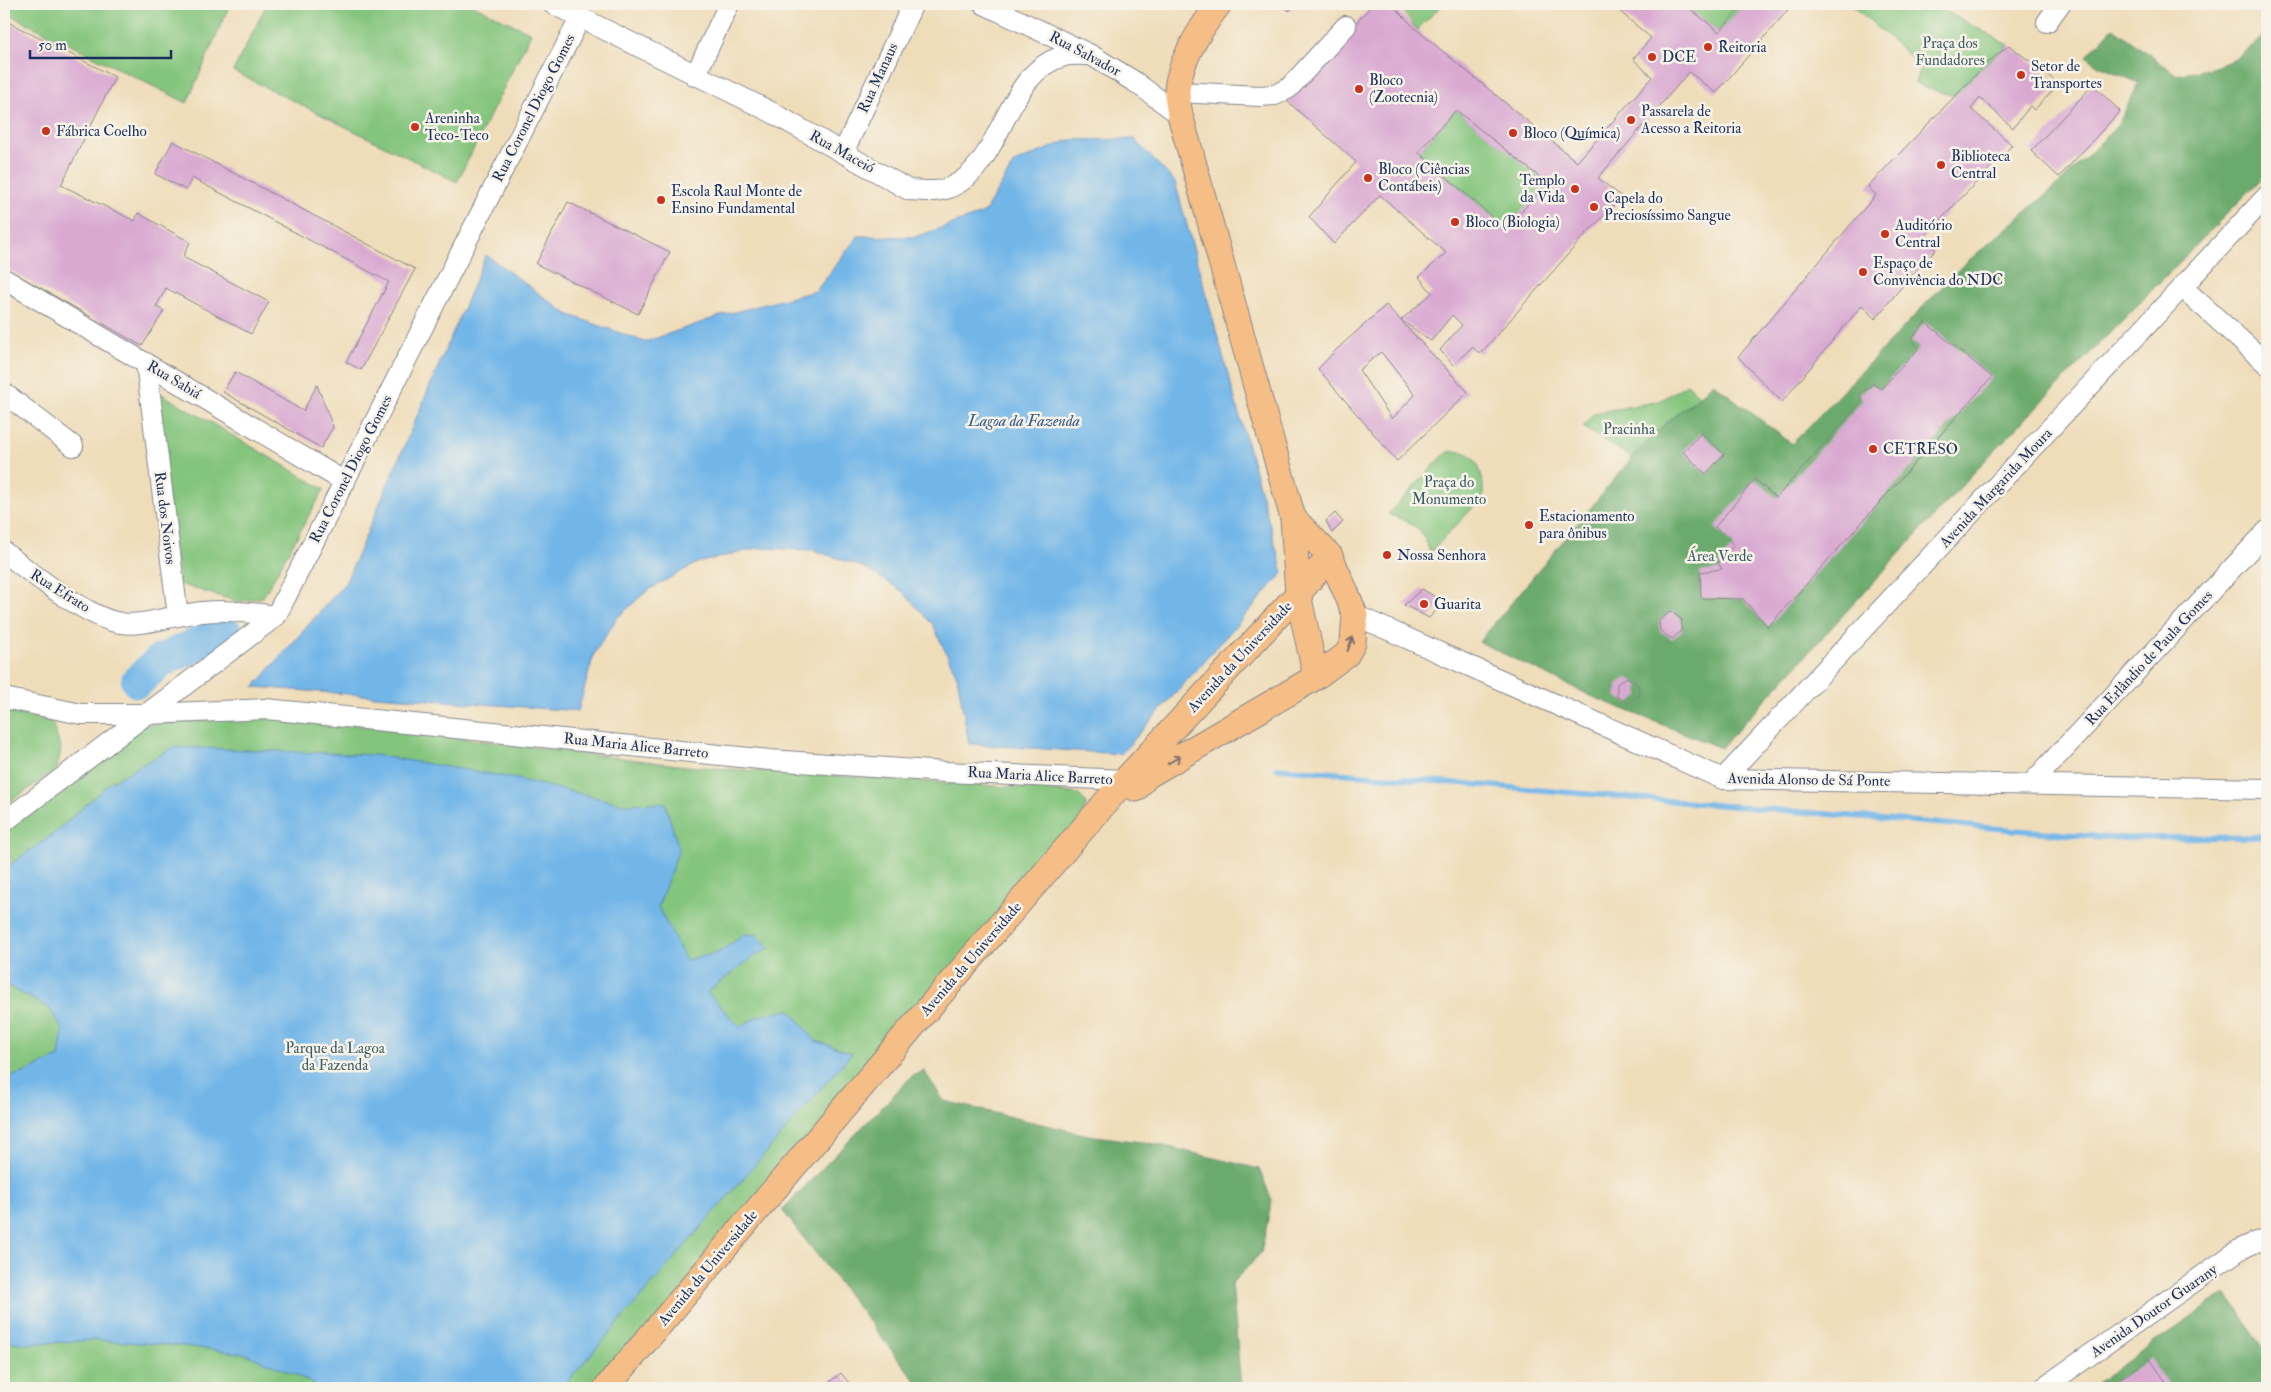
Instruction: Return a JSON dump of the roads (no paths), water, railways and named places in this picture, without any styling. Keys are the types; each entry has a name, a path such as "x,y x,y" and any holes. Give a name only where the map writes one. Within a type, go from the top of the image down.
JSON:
{"main road":[{"path":"1219,4 1197,38 1182,71 1179,104 1293,518"},
{"name":"Avenida da Universidade","path":"625,1388 1147,776 1316,677 1347,654 1352,643 1355,614 1330,556 1293,518"},
{"name":"Avenida da Universidade","path":"606,1388 913,1026 1125,780 1298,594 1293,518"},
{"path":"1316,677 1298,594 1330,556"}],"street":[{"path":"695,76 729,4"},
{"name":"Rua Manaus","path":"843,152 914,4"},
{"name":"Rua Salvador","path":"984,4 1091,55 1135,82 1179,104"},
{"path":"2047,22 2060,4"},
{"name":"Rua Maceió","path":"557,5 695,76 771,112 909,190 930,192 950,188 966,178 978,165 1027,82 1044,66 1065,56 1091,55"},
{"name":"Rua Coronel Diogo Gomes","path":"4,822 276,616 580,18"},
{"path":"1179,104 1275,95 1288,88 1346,26"},
{"name":"Avenida Margarida Moura","path":"1723,779 2267,196"},
{"name":"Rua Sabiá","path":"4,278 345,482"},
{"path":"2183,288 2267,364"},
{"name":"Rua dos Noivos","path":"146,363 178,616"},
{"path":"4,394 73,446"},
{"name":"Rua Erlândio de Paula Gomes","path":"2031,784 2267,531"},
{"name":"Rua Efrato","path":"4,552 52,588 100,616 121,623 178,616"},
{"path":"178,616 203,610 228,609 276,616"},
{"name":"Avenida Alonso de Sá Ponte","path":"1355,614 1723,779 2267,789"},
{"name":"Rua Maria Alice Barreto","path":"4,698 81,714 147,714 266,709 770,760 936,772 1125,780"},
{"name":"Avenida Doutor Guarany","path":"2043,1388 2239,1250 2256,1242 2267,1240"}],"water":[{"name":"Lagoa da Fazenda","path":"1134,139 1175,182 1283,573 1121,754 969,744 957,676 933,625 902,591 863,567 814,550 758,548 697,563 648,590 617,618 594,654 578,711 254,687 346,582 486,255 567,314 645,342 723,315 816,291 858,236 915,237 984,213 1014,163 1069,140"},
{"name":"Parque da Lagoa da Fazenda","path":"174,747 375,755 508,777 624,804 665,803 679,849 658,907 686,960 718,953 745,934 757,935 769,948 752,958 707,992 740,1027 758,1016 790,1010 816,1041 852,1053 562,1388 320,1388 297,1375 245,1354 185,1346 97,1340 28,1344 4,1341 4,1079 26,1072 59,1057 63,1030 49,1008 4,984 4,869 56,832 111,782"}],"waterway":[{"path":"138,681 160,661 225,632"},
{"path":"1277,768 2112,838 2267,837"}],"place":[{"name":"Reitoria","path":"1708,47"},
{"name":"DCE","path":"1652,57"},
{"name":"Setor de Transportes","path":"2021,75"},
{"name":"Bloco (Zootecnia)","path":"1359,89"},
{"name":"Passarela de Acesso a Reitoria","path":"1631,120"},
{"name":"Areninha Teco-Teco","path":"415,127"},
{"name":"Fábrica Coelho","path":"46,131"},
{"name":"Bloco (Química)","path":"1513,133"},
{"name":"Biblioteca Central","path":"1941,165"},
{"name":"Bloco (Ciências Contábeis)","path":"1368,178"},
{"name":"Templo da Vida","path":"1575,189"},
{"name":"Escola Raul Monte de Ensino Fundamental","path":"661,200"},
{"name":"Capela do Preciosíssimo Sangue","path":"1594,207"},
{"name":"Bloco (Biologia)","path":"1455,222"},
{"name":"Auditório Central","path":"1885,234"},
{"name":"Espaço de Convivência do NDC","path":"1863,272"},
{"name":"CETRESO","path":"1873,449"},
{"name":"Estacionamento para ônibus","path":"1529,525"},
{"name":"Nossa Senhora","path":"1387,555"},
{"name":"Guarita","path":"1424,604"}],"park label":[{"name":"Praça dos Fundadores","path":"1950,52"},
{"name":"Pracinha","path":"1629,429"},
{"name":"Praça do Monumento","path":"1449,490"},
{"name":"Área Verde","path":"1720,556"}]}
